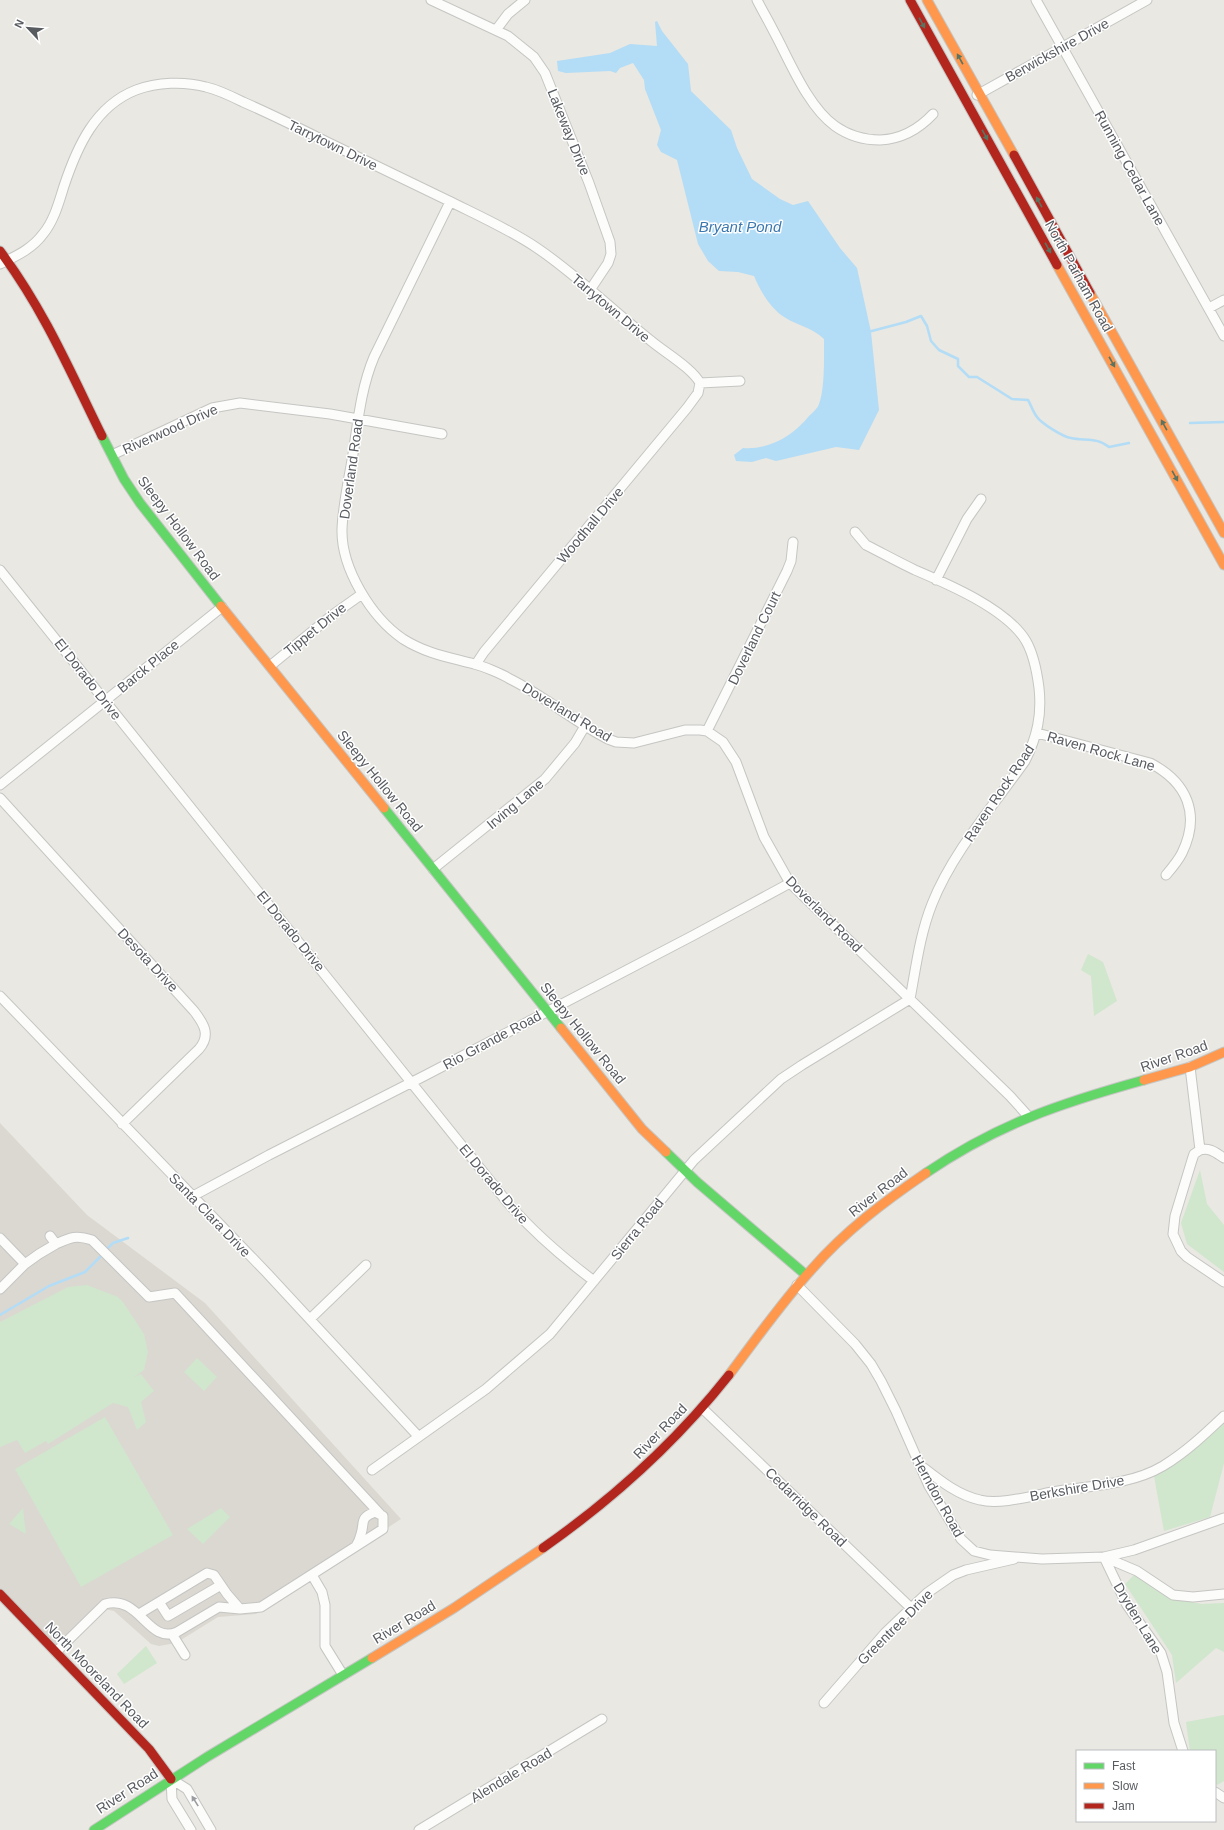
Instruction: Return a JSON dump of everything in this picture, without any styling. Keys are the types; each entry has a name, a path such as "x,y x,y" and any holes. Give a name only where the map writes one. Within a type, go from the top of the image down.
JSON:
{"main road":[{"name":"North Parham Road","path":"910,0 1224,565"},
{"name":"North Parham Road","path":"927,0 1224,532"},
{"name":"Sleepy Hollow Road","path":"0,252 4,262 30,292 52,329 112,455 125,481 138,501 642,1128 685,1171 806,1275"},
{"name":"River Road","path":"94,1830 205,1757 467,1600 576,1524 639,1473 670,1443 702,1408 806,1275 855,1227 928,1172 979,1140 1028,1116 1087,1096 1151,1080 1190,1067 1224,1052"},
{"name":"North Mooreland Road","path":"0,1594 148,1749 171,1779"}],"street":[{"name":"Lakeway Drive","path":"431,0 508,36 525,48 546,73 607,231 610,248 608,262 590,290"},
{"path":"496,30 508,14 524,0"},
{"path":"757,0 805,90 824,116 836,126 850,135 863,139 888,140 906,135 924,124 933,114"},
{"name":"Running Cedar Lane","path":"1036,0 1224,336"},
{"name":"Berwickshire Drive","path":"966,101 1147,0"},
{"name":"Tarrytown Drive","path":"4,262 31,247 49,227 79,147 97,119 122,97 136,90 163,84 195,84 224,93 515,234 535,247 590,290 650,341 684,366 700,383"},
{"name":"Doverland Road","path":"450,202 374,357 365,382 342,529 345,552 362,594 382,621 408,641 436,654 476,664 510,679 608,739 626,743 645,741 685,730 707,731 723,742 731,752 764,837 790,883 1010,1096 1028,1116"},
{"path":"1209,308 1224,300"},
{"path":"700,383 740,381"},
{"name":"Woodhall Drive","path":"476,664 484,652 687,408 698,393 700,383"},
{"name":"Riverwood Drive","path":"112,455 188,418 212,408 228,404 263,405 442,434"},
{"path":"936,580 967,519 981,499"},
{"name":"Raven Rock Road","path":"855,532 866,545 1000,614 1011,623 1025,640 1037,675 1040,709 1037,733 1025,761 961,851 938,890 925,925 910,999"},
{"name":"Doverland Court","path":"707,731 787,571 791,561 793,542"},
{"name":"El Dorado Drive","path":"0,570 525,1223 555,1252 594,1281"},
{"name":"Tippet Drive","path":"270,666 350,601 362,594"},
{"name":"Barck Place","path":"0,785 104,700 222,607"},
{"name":"Irving Lane","path":"434,870 545,779 575,743 585,726"},
{"name":"Raven Rock Lane","path":"1037,733 1150,763 1176,780 1186,797 1189,809 1190,825 1183,851 1166,875"},
{"name":"Desota Drive","path":"0,798 194,1011 205,1028 205,1039 199,1049 122,1124"},
{"name":"Rio Grande Road","path":"193,1196 240,1170 694,936 790,883"},
{"name":"Santa Clara Drive","path":"0,996 310,1319 418,1436"},
{"name":"Sierra Road","path":"372,1470 486,1389 533,1350 563,1320 685,1171 781,1079 910,999"},
{"path":"1190,1067 1200,1150"},
{"path":"1224,1158 1212,1150 1207,1149 1200,1150 1194,1154 1174,1216 1173,1234 1178,1246 1187,1257 1224,1282"},
{"path":"50,1236 56,1244"},
{"path":"0,1289 25,1264 36,1250 69,1238 80,1236 92,1240 102,1248 149,1297 175,1293 383,1516 383,1529 261,1607 240,1609 220,1607 172,1634 162,1634 156,1631 139,1614 121,1603 113,1602 105,1604 56,1652"},
{"path":"0,1238 25,1264"},
{"path":"310,1319 366,1265"},
{"name":"Herndon Road","path":"797,1285 850,1339 871,1364 896,1411 919,1464 945,1514 968,1547 982,1554 1042,1559 1104,1556 1137,1571 1173,1595 1193,1598 1224,1594"},
{"name":"Cedarridge Road","path":"702,1408 911,1608"},
{"name":"Berkshire Drive","path":"919,1464 954,1490 980,1500 996,1501 1023,1497 1125,1480 1146,1474 1180,1455 1224,1416"},
{"path":"356,1546 362,1533 363,1519 367,1515 375,1512 383,1516"},
{"path":"1104,1556 1134,1550 1224,1518"},
{"name":"Dryden Lane","path":"1104,1556 1127,1605 1162,1657 1167,1672 1174,1723 1183,1750"},
{"name":"Greentree Drive","path":"824,1703 885,1633 927,1593 953,1575 966,1570 1023,1557"},
{"path":"139,1614 207,1574 214,1576 240,1609"},
{"path":"312,1575 322,1592 325,1605 325,1646 343,1675"},
{"path":"158,1602 168,1616 221,1585"},
{"path":"172,1634 185,1655"},
{"name":"Alendale Road","path":"419,1830 602,1719"},
{"path":"171,1779 172,1799 191,1830"},
{"path":"171,1779 188,1789 211,1830"}],"shaded area":[{"path":"0,1123 87,1215 205,1303 401,1519 256,1614 218,1617 176,1643 159,1646 151,1644 114,1611 104,1609 58,1654 0,1594"}],"green space":[{"path":"1088,954 1103,962 1117,1001 1094,1016 1091,976 1081,970"},
{"path":"1200,1170 1207,1204 1224,1225 1224,1272 1187,1244 1181,1223"},
{"path":"87,1285 118,1297 123,1302 144,1334 148,1352 144,1370 134,1377 141,1374 154,1391 141,1402 146,1422 137,1430 128,1407 113,1403 48,1444 46,1441 25,1453 17,1440 0,1447 0,1322 68,1287"},
{"path":"197,1358 217,1377 204,1391 184,1372"},
{"path":"105,1417 173,1535 81,1587 15,1469"},
{"path":"1224,1420 1224,1463 1210,1517 1164,1531 1154,1476"},
{"path":"23,1508 26,1534 9,1524"},
{"path":"221,1508 230,1517 203,1544 187,1529"},
{"path":"1134,1575 1174,1599 1202,1604 1224,1603 1224,1652 1216,1648 1176,1683 1172,1655 1125,1584"},
{"path":"146,1646 157,1663 124,1684 117,1674"},
{"path":"1224,1715 1224,1781 1217,1785 1216,1750 1190,1750 1186,1722"}],"water":[{"name":"Bryant Pond","path":"657,21 662,31 688,64 691,91 731,130 737,148 752,179 780,199 793,205 808,201 840,248 857,268 871,332 879,410 859,450 836,447 776,461 766,458 752,462 736,461 734,455 743,448 762,447 771,444 796,430 817,407 821,398 823,381 824,339 812,330 791,321 778,313 764,296 754,276 738,272 719,271 708,261 698,244 677,160 661,152 657,145 661,130 645,89 644,80 633,63 620,68 616,73 610,71 566,73 558,71 557,61 610,53 630,44 657,46 655,22"}],"waterway":[{"path":"868,332 906,322 921,316 927,326 931,341 939,350 958,359 958,366 969,377 977,377 1012,399 1028,400 1037,417 1052,429 1067,437 1100,442 1109,447 1129,443"},
{"path":"1190,423 1224,422"},
{"path":"106,1250 113,1243 128,1238"},
{"path":"0,1315 49,1286 85,1272 103,1254"}],"traffic: fast":[{"path":"102,436 124,479 140,503 221,606"},
{"path":"384,808 561,1028"},
{"path":"926,1173 979,1141 1005,1128 1085,1097 1144,1080"},
{"path":"666,1152 697,1182 806,1275"},
{"path":"94,1830 207,1757 372,1658"}],"traffic: slow":[{"path":"927,0 1014,155"},
{"path":"1057,265 1224,565"},
{"path":"1090,293 1224,533"},
{"path":"221,606 384,808"},
{"path":"561,1028 642,1129 666,1152"},
{"path":"1144,1080 1190,1067 1224,1052"},
{"path":"729,1375 780,1308 825,1255 866,1217 926,1173"},
{"path":"372,1658 454,1608 543,1548"}],"traffic: jam":[{"path":"910,0 1057,265"},
{"path":"1014,155 1090,293"},
{"path":"0,251 16,273 56,341 102,436"},
{"path":"543,1548 594,1510 642,1468 709,1400 729,1375"},
{"path":"0,1594 149,1749 171,1779"}]}
